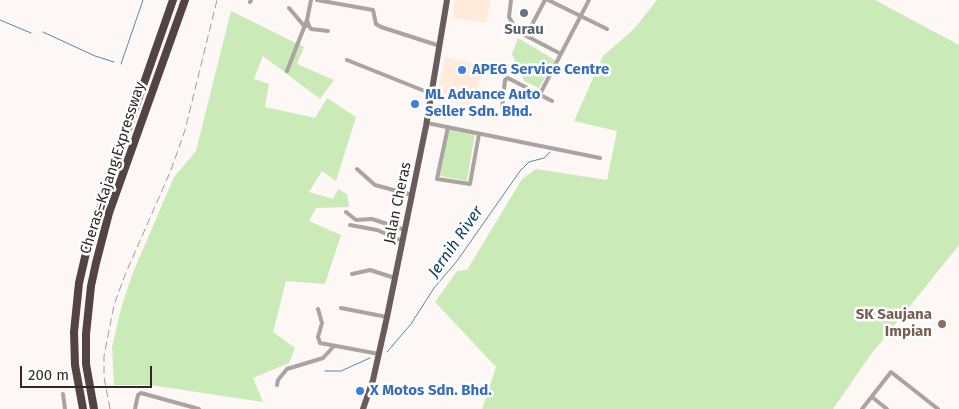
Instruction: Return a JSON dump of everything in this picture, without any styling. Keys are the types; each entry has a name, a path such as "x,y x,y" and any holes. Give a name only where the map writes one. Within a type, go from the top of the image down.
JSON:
{"highway":[{"name":"Cheras–Kajang Expressway","path":"83,409 75,365 74,332 81,274 89,240 173,0"},
{"name":"Cheras–Kajang Expressway","path":"94,409 86,364 86,334 96,263 109,213 185,0"}],"main road":[{"name":"Jalan Cheras","path":"363,409 373,380 403,241 427,123 447,0"}],"street":[{"path":"287,70 305,27 311,0"},
{"path":"317,0 373,10 376,24 381,27 440,46"},
{"path":"511,0 509,17 517,31 561,54"},
{"path":"526,36 544,0"},
{"path":"548,0 607,29"},
{"path":"540,94 589,0"},
{"path":"289,8 305,27"},
{"path":"307,20 311,29 328,31"},
{"path":"347,60 432,94"},
{"path":"502,108 506,78 552,101"},
{"path":"427,123 600,158"},
{"path":"448,128 437,179 440,180 470,184 480,134"},
{"path":"357,169 375,185 412,195"},
{"path":"346,212 356,220 372,218 405,230"},
{"path":"350,224 377,230 403,241"},
{"path":"352,274 370,270 395,278"},
{"path":"341,308 387,316"},
{"path":"318,309 322,323 318,341 324,345 379,354"},
{"path":"277,385 278,380 288,369 323,358 334,346"},
{"path":"862,409 891,372 938,409"},
{"path":"136,409 138,395 141,393 199,409"},
{"path":"63,394 65,409"},
{"path":"872,397 887,409"}],"shaded area":[{"path":"455,0 490,0 487,23 453,18"},
{"path":"445,57 483,66 475,106 436,99"}],"green space":[{"path":"657,0 875,0 959,45 959,245 869,357 833,409 482,409 496,367 435,302 457,271 467,270 522,179 536,169 607,180 617,131 574,121 603,56 634,29"},
{"path":"231,11 304,47 297,64 334,80 320,99 263,56 254,79 269,84 265,107 315,118 327,98 356,117 336,181 322,171 309,192 333,199 338,189 347,194 349,207 316,208 309,221 341,235 325,284 286,281 273,332 295,348 289,363 253,378 263,402 150,385 114,385 112,347 122,305 132,275 174,177 196,151"},
{"path":"518,38 555,60 539,88 524,81 512,54"},
{"path":"449,129 475,134 467,181 440,176"}],"waterway":[{"path":"121,64 143,0"},
{"path":"0,20 31,33"},
{"path":"43,32 95,56 114,62"},
{"name":"Jernih River","path":"387,352 411,324 434,288 457,261 520,171 529,162 544,158 550,152"},
{"path":"325,371 341,371 370,358"}],"railway":[{"path":"110,409 104,377 104,356 114,305 125,275 171,170 185,130 217,0"}],"place":[{"name":"Surau","path":"524,13"},
{"name":"APEG Service Centre","path":"462,70"},
{"name":"ML Advance Auto Seller Sdn. Bhd.","path":"415,104"},
{"name":"SK Saujana Impian","path":"942,324"},
{"name":"X Motos Sdn. Bhd.","path":"360,391"}]}
